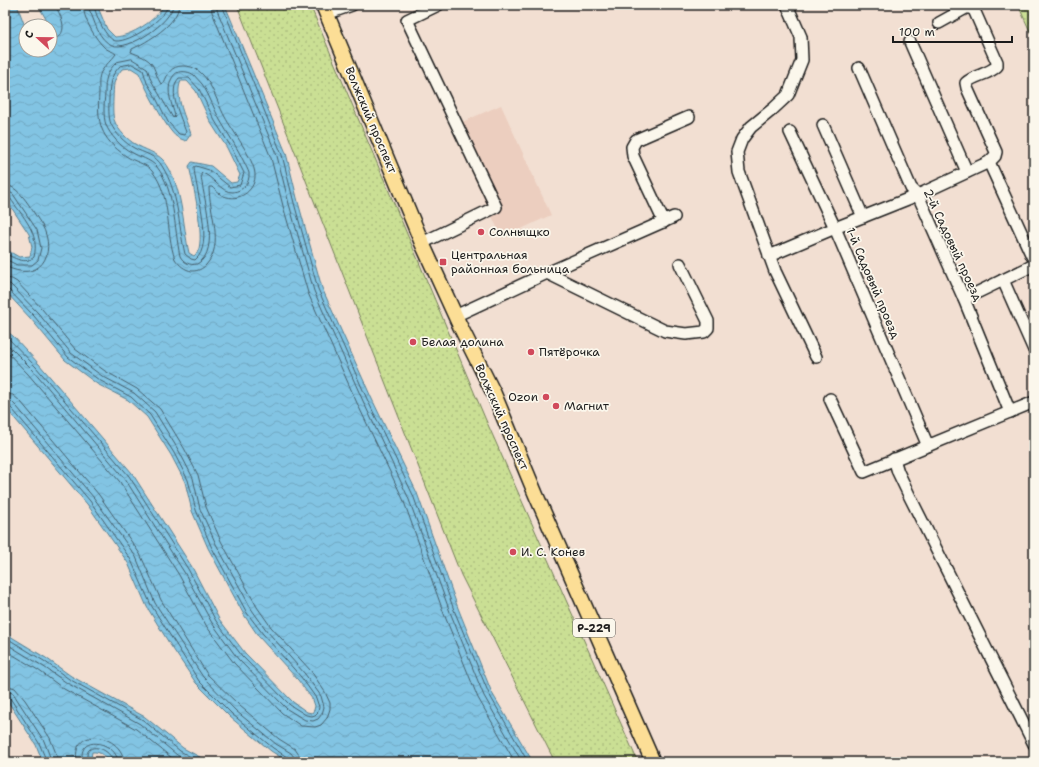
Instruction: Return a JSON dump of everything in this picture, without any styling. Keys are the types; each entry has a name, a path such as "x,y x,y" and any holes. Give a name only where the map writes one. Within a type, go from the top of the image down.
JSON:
{"main road":[{"name":"Волжский проспект","path":"325,9 422,243 455,316 494,394 536,495 653,762"}],"street":[{"path":"325,9 352,5"},
{"path":"787,5 801,37 802,60 788,95 751,127 742,139 737,152 739,172 769,256 816,357"},
{"path":"422,243 496,207 407,20 431,7"},
{"path":"769,256 918,195 989,162 995,156 996,152 966,84 970,79 993,70 997,66 997,62 974,10 966,8 939,23"},
{"path":"910,42 967,172"},
{"name":"2-й Садовый проезд","path":"859,68 911,188 918,195 964,299 1010,412"},
{"path":"664,222 633,156 632,147 636,140 689,117"},
{"path":"823,125 863,217"},
{"name":"1-й Садовый проезд","path":"790,132 835,228 928,446"},
{"path":"989,162 1032,256 1034,257"},
{"path":"455,316 547,273 674,217"},
{"path":"547,273 665,331 686,334 704,332 708,328 708,322 680,264"},
{"path":"964,299 1034,266"},
{"path":"1003,280 1034,350"},
{"path":"830,399 864,472 1034,402"},
{"path":"894,460 910,497 1034,744"}],"shaded area":[{"path":"501,105 551,215 502,238 451,127"}],"green space":[{"path":"237,5 310,5 485,418 638,762 555,762 461,575"},
{"path":"1018,5 1034,5 1034,40"}],"water":[{"path":"5,5 17,5 22,18 18,18 18,58 58,58 58,18 45,18 38,5 97,5 107,29 115,37 128,34 143,26 161,11 164,5 225,5 286,153 322,288 371,397 417,493 458,608 492,693 533,762 288,762 271,751 230,717 196,683 147,607 128,563 87,504 5,407 5,330 13,336 39,364 132,473 192,567 219,619 245,653 293,702 307,712 312,713 315,706 313,700 298,680 259,637 244,615 208,548 192,511 185,482 171,455 147,417 128,400 97,384 65,360 31,319 5,291 5,249 19,257 30,256 32,247 29,234 5,198","holes":["131,68 139,73 151,97 173,133 177,137 186,141 191,134 182,108 179,87 181,81 187,81 196,91 211,123 227,148 240,175 237,182 231,183 211,166 192,162 189,166 198,210 200,234 200,244 198,251 194,256 189,253 181,205 175,181 170,170 158,155 135,144 126,137 118,128 114,120 114,83 122,69"]},
{"path":"5,633 46,658 71,676 145,717 183,748 209,762 111,762 98,752 92,752 92,762 43,762 36,745 5,697"}],"place":[{"name":"Солныщко","path":"481,232"},
{"name":"Центральная районная больница","path":"443,262"},
{"name":"Белая долина","path":"413,342"},
{"name":"Пятёрочка","path":"531,352"},
{"name":"Ozon","path":"546,397"},
{"name":"Магнит","path":"556,406"},
{"name":"И. С. Конев","path":"513,552"}]}
